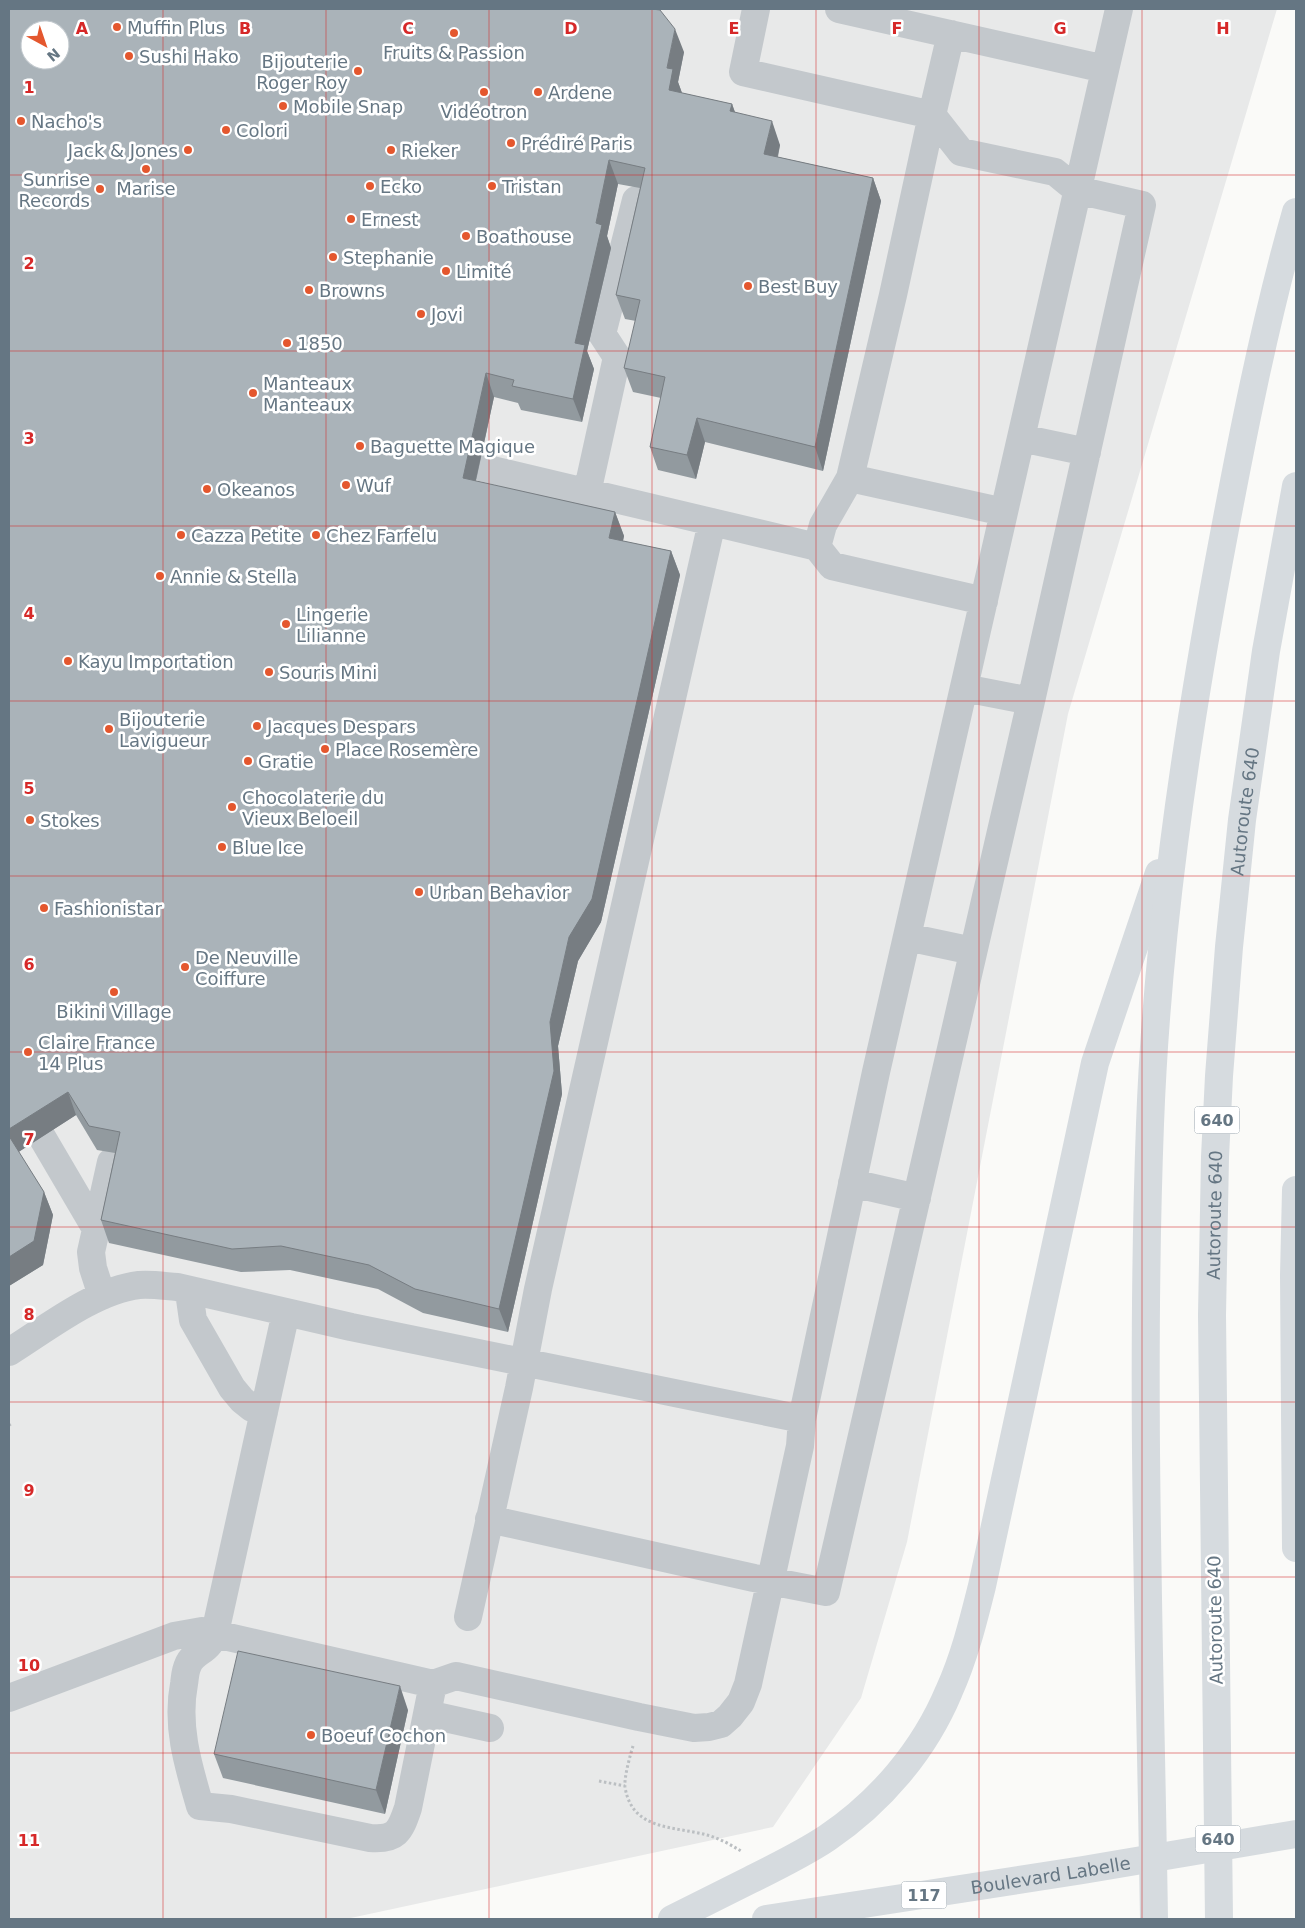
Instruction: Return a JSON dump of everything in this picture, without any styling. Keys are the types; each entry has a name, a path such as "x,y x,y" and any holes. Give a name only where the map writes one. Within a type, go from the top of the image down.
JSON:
{"main road":[{"path":"1154,1919 1146,1416 1150,1139 1158,992 1177,822 1208,621 1234,483 1267,329 1296,212"},
{"name":"Autoroute 640","path":"1219,1919 1212,1315 1215,1157 1219,1076 1229,947 1242,820 1264,660 1296,486"},
{"path":"672,1919 810,1849 859,1814 892,1782 905,1765 932,1725 949,1692 967,1642 982,1586 1095,1063 1177,822"},
{"path":"1296,1190 1294,1275 1296,1548"},
{"name":"Boulevard Labelle","path":"766,1919 1075,1871 1286,1835"}],"lane":[{"path":"489,1519 826,1592 1031,701 1142,205 1077,190 1055,172 961,152 932,115 743,72 756,9"},
{"path":"839,9 1105,69"},
{"path":"9,1698 174,1636 202,1631 433,1684 456,1676 639,1718 694,1728 721,1724 741,1702 748,1684 800,1446 802,1419 852,1183 1119,9"},
{"path":"817,547 823,525 850,478 951,34"},
{"path":"587,493 617,357 602,334 636,200"},
{"path":"1021,438 1087,452"},
{"path":"484,468 817,547 832,566 984,601"},
{"path":"850,478 1004,512"},
{"path":"468,1617 519,1388 532,1314 712,522"},
{"path":"964,688 1031,701"},
{"path":"907,937 973,951"},
{"path":"42,1137 96,1229"},
{"path":"102,1296 91,1260 111,1162"},
{"path":"852,1183 916,1198"},
{"path":"9,1352 85,1304 102,1296 138,1285 157,1285 802,1419"},
{"path":"192,1291 190,1299 193,1320 232,1388 252,1408 264,1412"},
{"path":"286,1312 215,1633 209,1644 192,1658 187,1666 180,1712 182,1734 200,1806 231,1809 370,1838 390,1838 398,1832 404,1822 408,1808 433,1684"},
{"path":"427,1714 490,1728"}],"path":[{"path":"639,1718 625,1786 637,1814 645,1820 708,1835 743,1852"},
{"path":"599,1781 625,1786"}],"shaded area":[{"path":"9,9 1277,9 1068,714 907,1542 861,1698 773,1827 346,1919 9,1919"}],"building":[{"name":"Place Rosemère","path":"9,9 660,10 675,29 667,68 673,69 669,90 732,104 730,111 772,121 764,154 873,178 815,447 697,418 687,455 650,447 665,377 624,368 640,300 616,295 645,168 609,160 596,223 602,225 575,343 585,345 573,399 512,386 514,380 486,373 463,478 615,512 609,538 671,551 592,899 569,937 550,1022 554,1071 499,1309 415,1289 369,1265 281,1246 232,1249 101,1220 120,1132 89,1126 68,1092 9,1129"},
{"path":"9,1136 44,1192 34,1241 9,1257"},
{"path":"238,1651 400,1686 376,1790 214,1754"}],"place":[{"name":"Muffin Plus","path":"117,27"},
{"name":"Fruits & Passion","path":"454,33"},
{"name":"Sushi Hako","path":"129,56"},
{"name":"Bijouterie Roger Roy","path":"358,71"},
{"name":"Vidéotron","path":"484,92"},
{"name":"Ardene","path":"538,92"},
{"name":"Mobile Snap","path":"283,106"},
{"name":"Nacho's","path":"21,121"},
{"name":"Colori","path":"226,130"},
{"name":"Prédiré Paris","path":"511,143"},
{"name":"Jack & Jones","path":"188,150"},
{"name":"Rieker","path":"391,150"},
{"name":"Marise","path":"146,169"},
{"name":"Ecko","path":"370,186"},
{"name":"Tristan","path":"492,186"},
{"name":"Sunrise Records","path":"100,189"},
{"name":"Ernest","path":"351,219"},
{"name":"Boathouse","path":"466,236"},
{"name":"Stephanie","path":"333,257"},
{"name":"Limité","path":"446,271"},
{"name":"Best Buy","path":"748,286"},
{"name":"Browns","path":"309,290"},
{"name":"Jovi","path":"421,314"},
{"name":"1850","path":"287,343"},
{"name":"Manteaux Manteaux","path":"253,393"},
{"name":"Baguette Magique","path":"360,446"},
{"name":"Wuf","path":"346,485"},
{"name":"Okeanos","path":"207,489"},
{"name":"Cazza Petite","path":"181,535"},
{"name":"Chez Farfelu","path":"316,535"},
{"name":"Annie & Stella","path":"160,576"},
{"name":"Lingerie Lilianne","path":"286,624"},
{"name":"Kayu Importation","path":"68,661"},
{"name":"Souris Mini","path":"269,672"},
{"name":"Jacques Despars","path":"257,726"},
{"name":"Bijouterie Lavigueur","path":"109,729"},
{"name":"Place Rosemère","path":"325,749"},
{"name":"Gratie","path":"248,761"},
{"name":"Chocolaterie du Vieux Beloeil","path":"232,807"},
{"name":"Stokes","path":"30,820"},
{"name":"Blue Ice","path":"222,847"},
{"name":"Urban Behavior","path":"419,892"},
{"name":"Fashionistar","path":"44,908"},
{"name":"De Neuville Coiffure","path":"185,967"},
{"name":"Bikini Village","path":"114,992"},
{"name":"Claire France 14 Plus","path":"28,1052"},
{"name":"Boeuf Cochon","path":"311,1735"}]}
